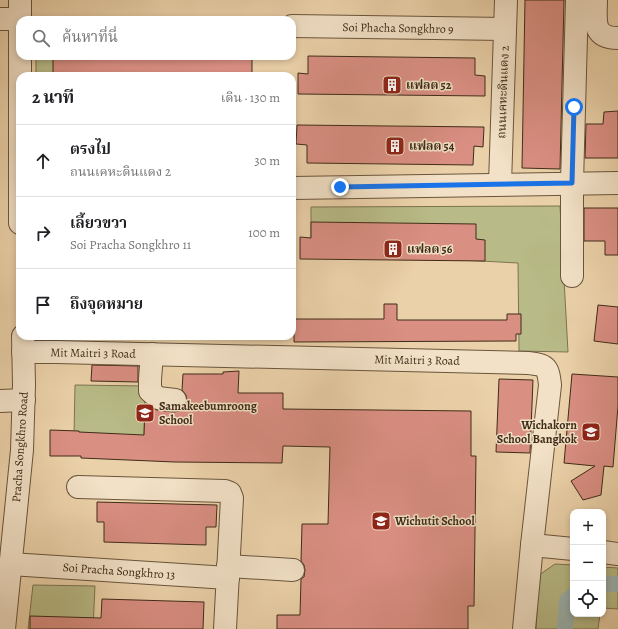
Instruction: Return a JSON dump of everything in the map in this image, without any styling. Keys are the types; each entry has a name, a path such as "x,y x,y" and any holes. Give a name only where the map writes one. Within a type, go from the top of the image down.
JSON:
{"street":[{"name":"ถนนเคหะดินแดง 2","path":"500,184 506,0"},
{"path":"572,276 572,183 577,0"},
{"path":"596,0 596,24 601,33 612,38 618,38"},
{"path":"16,16 13,197 16,208"},
{"name":"Soi Phacha Songkhro 9","path":"296,26 505,29"},
{"path":"296,188 618,183"},
{"name":"Mit Maitri 3 Road","path":"23,344 152,354 528,363 540,364 546,367 549,374 550,385 524,629"},
{"name":"Pracha Songkhro Road","path":"4,629 22,450 24,400 23,344"},
{"path":"152,354 150,391 158,398 175,400"},
{"path":"0,401 24,400"},
{"path":"78,487 225,491 230,493 232,498 225,629"},
{"path":"532,545 570,549"},
{"path":"606,552 618,554"},
{"name":"Soi Pracha Songkhro 13","path":"10,564 228,572 293,570"}],"green space":[{"path":"36,60 120,60 120,72 36,72"},
{"path":"560,206 568,352 519,351 518,263 311,252 311,207"},
{"path":"75,385 145,386 144,436 74,435"},
{"path":"555,564 570,565 570,617 600,617 598,629 536,629 539,575"},
{"path":"606,567 618,568 618,609 606,608"},
{"path":"33,585 95,586 93,629 28,629"}],"building":[{"path":"525,0 564,0 560,169 522,168"},
{"name":"แฟลต 52","path":"308,56 475,58 475,75 485,76 485,96 298,94 298,73 308,74"},
{"path":"53,60 252,60 252,72 53,72"},
{"path":"618,111 618,158 585,158 586,124 603,124 604,112"},
{"name":"แฟลต 54","path":"297,125 484,127 483,147 474,146 473,165 307,163 307,145 296,144"},
{"path":"584,208 618,208 618,255 605,255 605,241 584,241"},
{"name":"แฟลต 56","path":"311,222 476,224 476,239 485,240 485,261 300,259 300,237 311,238"},
{"path":"384,304 397,304 397,320 507,320 507,314 521,314 521,334 516,334 516,341 294,342 294,340 296,340 296,319 384,319"},
{"path":"598,305 618,307 618,344 594,341"},
{"path":"92,365 138,366 138,382 91,381"},
{"path":"239,371 238,393 283,393 283,409 471,411 471,456 476,456 474,606 468,606 468,629 277,629 277,615 300,615 301,579 304,577 305,570 301,561 302,524 328,524 330,447 283,446 282,463 175,462 81,458 81,456 50,456 50,430 144,435 145,407 174,412 180,411 185,407 187,401 186,395 182,390 183,374 223,374 223,372"},
{"path":"572,374 618,377 618,406 613,467 604,466 601,495 583,500 571,481 595,466 564,463"},
{"path":"499,379 533,380 530,453 496,452"},
{"path":"97,502 217,505 216,527 206,527 206,545 104,542 104,522 97,522"},
{"path":"102,599 204,602 203,629 30,629 30,616 101,618"}],"waterway":[{"path":"606,584 618,584"},
{"path":"565,629 567,601 570,598"}],"place":[{"name":"แฟลต 52","path":"392,85"},
{"name":"แฟลต 54","path":"395,146"},
{"name":"แฟลต 56","path":"393,249"},
{"name":"Samakeebumroong School","path":"145,413"},
{"name":"Wichakorn School Bangkok","path":"591,432"},
{"name":"Wichutit School","path":"381,521"}],"route":[{"path":"340,187 572,183 574,107"}]}
